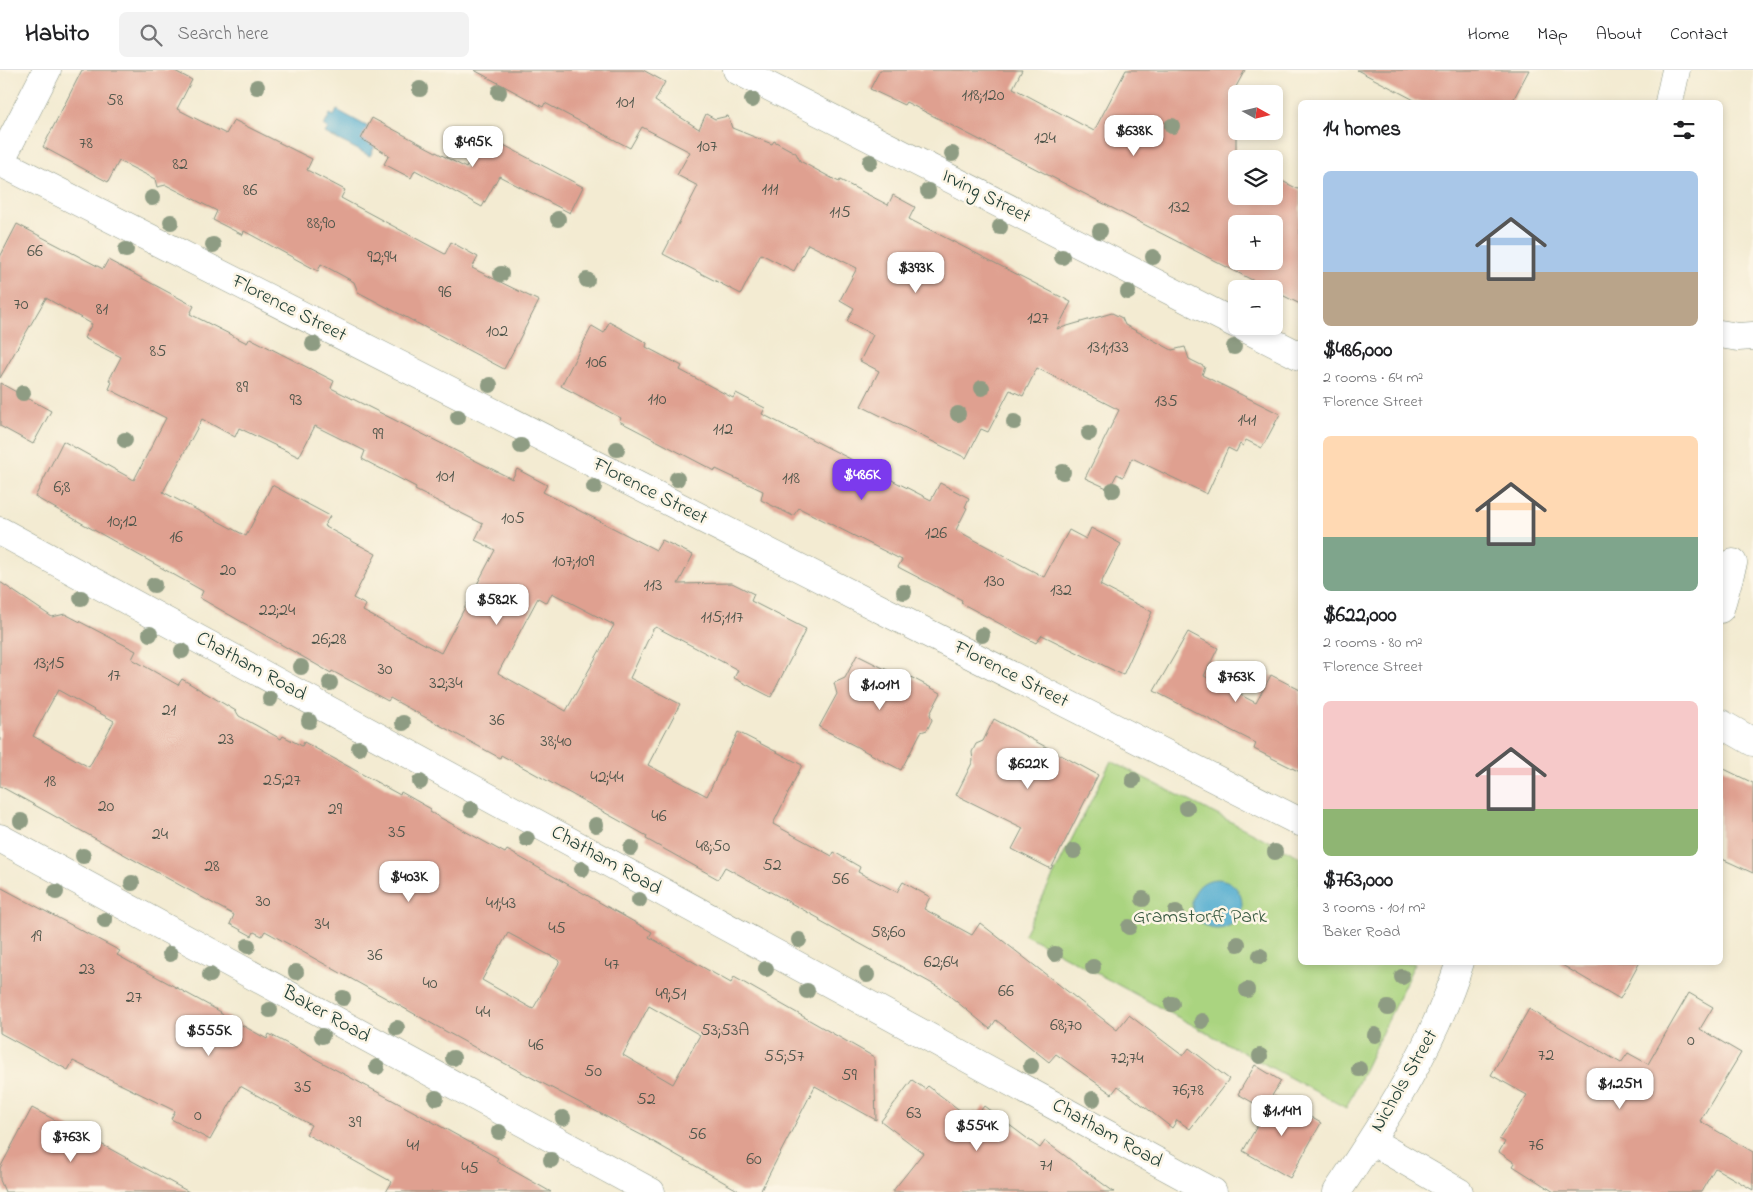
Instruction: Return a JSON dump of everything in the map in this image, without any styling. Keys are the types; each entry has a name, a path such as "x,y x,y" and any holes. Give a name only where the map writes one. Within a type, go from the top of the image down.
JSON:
{"street":[{"path":"0,162 47,70"},
{"name":"Irving Street","path":"736,70 1228,320"},
{"name":"Florence Street","path":"0,162 1298,821"},
{"path":"1259,335 1298,355"},
{"path":"1723,335 1738,338 1753,336"},
{"name":"Chatham Road","path":"0,531 1213,1192"},
{"path":"1723,598 1733,563"},
{"path":"1723,725 1753,742"},
{"name":"Baker Road","path":"0,838 651,1192"},
{"name":"Nichols Street","path":"1336,1192 1371,1141 1434,1034 1459,965"},
{"path":"1371,1141 1459,1192"}],"green space":[{"name":"Gramstorff Park","path":"1111,761 1298,856 1298,965 1414,965 1346,1108 1024,934"}],"water":[{"path":"337,110 381,134 370,156 325,133 328,128 324,126 330,114 334,116"},
{"path":"1212,879 1222,879 1235,886 1242,899 1242,909 1235,922 1222,929 1212,929 1203,925 1196,918 1192,909 1192,899 1196,890 1203,883"}],"building":[{"path":"82,70 173,70 192,80 177,109 226,134 234,120 312,159 307,170 345,190 341,198 445,254 451,242 478,257 472,268 539,301 504,369 358,292 354,282 321,264 318,271 244,231 243,235 213,220 217,211 166,185 157,187 155,179 119,161 108,182 43,147"},
{"path":"474,70 643,70 665,82 655,101 699,129 706,114 715,119 728,116 732,128 772,144 774,141 796,153 800,161 839,182 840,180 888,205 893,195 915,207 909,219 1071,302 1057,329 1112,313 1122,318 1125,325 1172,350 1185,347 1189,359 1205,367 1202,375 1280,414 1262,448 1246,440 1243,446 1240,444 1236,452 1228,448 1207,494 1132,458 1123,477 1117,474 1109,489 1085,478 1119,410 1037,368 1023,396 1010,390 988,432 981,429 966,458 861,406 879,371 860,361 873,335 847,321 854,308 840,300 857,268 808,244 794,271 761,254 741,294 663,254 698,186 677,175 690,152 642,127 630,148 545,103 543,107"},
{"path":"880,70 1022,70 1013,88 1094,131 1126,70 1245,70 1237,85 1228,85 1228,140 1236,140 1236,150 1228,150 1228,205 1283,205 1283,182 1298,189 1298,303 1283,296 1283,280 1252,280 1233,270 1283,270 1283,215 1228,215 1228,268 906,102 904,105 870,89"},
{"path":"1357,70 1529,70 1513,100 1414,100"},
{"path":"372,118 466,168 483,134 583,187 570,213 499,176 482,207 415,170 411,178 384,164 389,155 361,139"},
{"path":"17,224 103,269 108,260 194,306 190,314 247,343 250,338 334,381 331,388 512,479 517,469 547,485 543,492 656,550 662,540 693,555 678,584 732,583 754,594 751,601 806,629 771,697 734,678 738,670 656,627 653,629 630,678 680,704 648,765 707,796 738,732 802,765 773,824 832,856 834,852 860,867 858,872 897,892 903,882 930,897 924,909 972,935 980,923 1117,1030 1129,1015 1183,1056 1189,1048 1229,1079 1190,1129 1177,1120 1172,1128 1118,1086 1112,1094 1056,1054 1049,1062 996,1020 990,1029 940,988 819,921 820,919 725,867 718,879 646,839 647,836 501,755 500,758 390,698 388,701 332,671 331,673 200,598 203,591 35,497 63,441 134,480 166,418 109,389 112,382 109,380 121,357 84,338 92,324 46,298 0,378 0,257","holes":["202,419 235,437 239,428 299,457 315,426 365,451 362,459 416,487 415,490 483,524 475,540 495,550 441,653 363,611 366,605 353,598 376,554 324,526 330,516 272,485 246,536 163,492","552,593 614,625 566,711 498,673 538,598 547,603"]},
{"path":"609,322 647,343 646,347 682,366 680,370 733,398 736,393 765,408 762,414 931,500 940,483 969,498 965,507 967,508 956,530 1044,577 1069,530 1086,539 1091,528 1121,544 1100,585 1152,612 1123,675 1042,635 1036,643 961,603 962,600 898,567 902,560 799,508 793,516 761,500 763,491 716,469 715,471 619,421 621,418 561,386 592,326 604,333"},
{"path":"0,383 51,411 33,444 0,426"},
{"path":"0,582 52,617 65,614 136,651 132,659 178,685 182,679 236,711 239,716 281,739 283,736 302,746 304,742 400,795 401,792 431,809 430,812 505,853 507,850 652,932 649,937 731,983 734,977 874,1057 876,1120 815,1086 760,1192 741,1192 645,1137 483,1052 265,931 262,936 254,932 252,936 230,924 234,915 0,786","holes":["58,690 114,721 89,767 33,736","508,933 560,961 533,1009 482,980","649,1006 700,1035 673,1084 623,1055"]},
{"path":"1188,632 1218,648 1204,676 1256,703 1271,675 1298,689 1298,771 1254,749 1256,743 1154,691"},
{"path":"857,655 901,677 903,673 941,693 930,714 932,720 927,730 921,732 901,770 819,727 837,694 834,683 845,678"},
{"path":"994,719 1098,775 1051,869 1012,849 1023,828 956,795 973,761 972,752 976,744 983,741"},
{"path":"1723,768 1753,783 1753,873 1723,859"},
{"path":"0,887 120,951 117,955 267,1039 269,1034 498,1158 496,1161 551,1192 386,1192 392,1182 306,1134 311,1125 240,1086 210,1140 171,1119 175,1111 73,1061 68,1070 0,1033"},
{"path":"1562,965 1638,965 1620,999"},
{"path":"1689,993 1713,1007 1700,1029 1741,1053 1700,1121 1753,1152 1753,1190 1715,1168 1701,1192 1554,1192 1513,1166 1515,1163 1499,1152 1505,1142 1499,1139 1527,1095 1491,1075 1529,1009 1621,1063 1628,1053 1648,1064"},
{"path":"1255,1065 1281,1081 1264,1109 1238,1094"},
{"path":"912,1080 925,1089 928,1086 970,1118 975,1112 978,1114 984,1106 1040,1148 1045,1141 1114,1192 892,1192 923,1153 881,1121"},
{"path":"1274,1096 1321,1123 1290,1178 1243,1151"},
{"path":"32,1108 189,1192 5,1192 0,1180 0,1168"}]}
